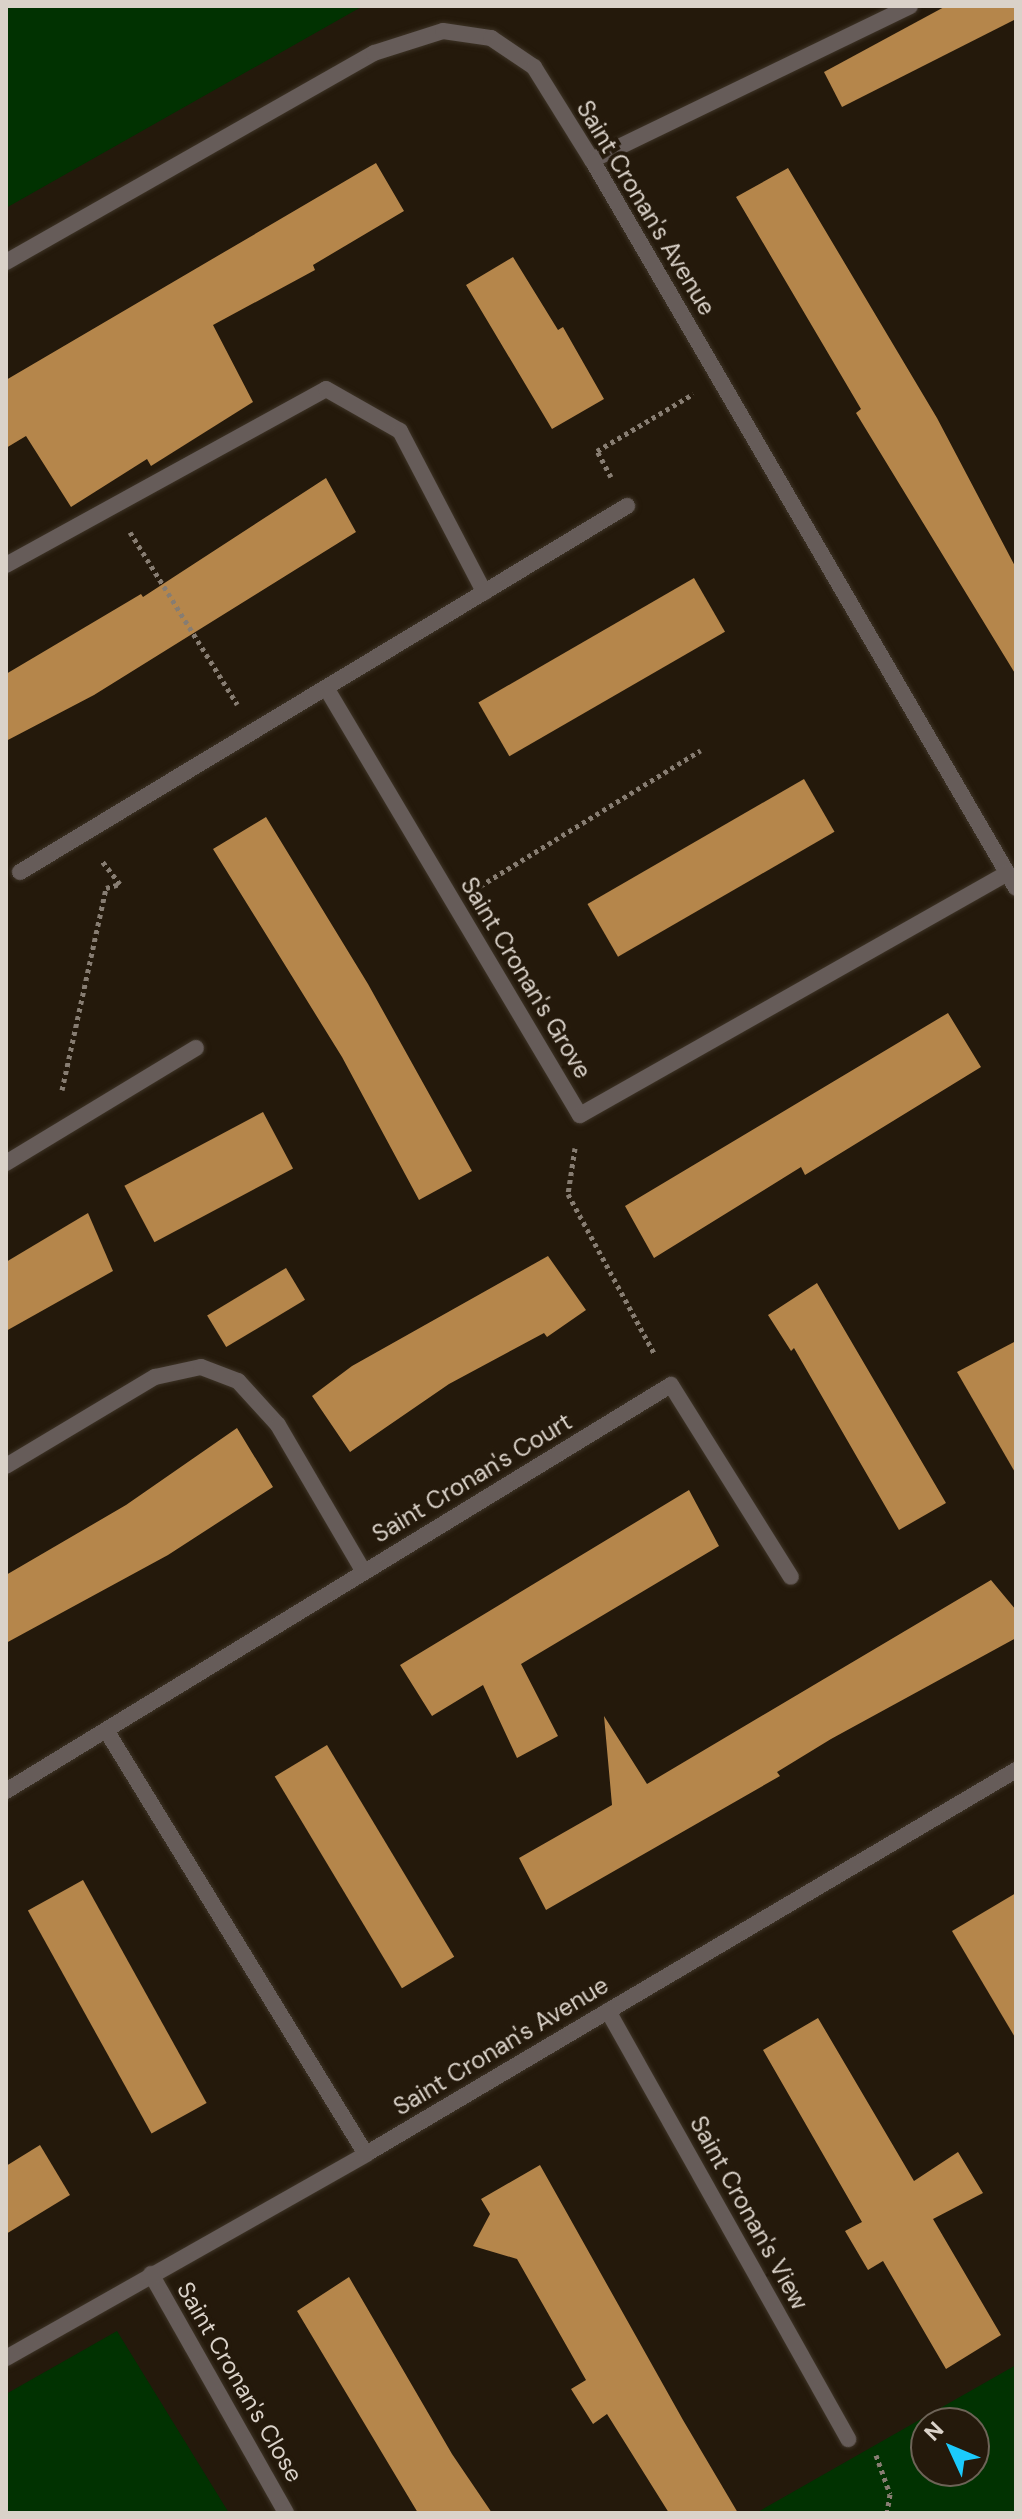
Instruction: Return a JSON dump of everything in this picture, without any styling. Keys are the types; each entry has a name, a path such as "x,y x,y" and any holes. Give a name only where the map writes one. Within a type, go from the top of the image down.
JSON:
{"street":[{"path":"592,160 910,6"},
{"name":"Saint Cronan's Avenue","path":"6,262 374,53 443,31 491,38 534,67 592,160 1012,881"},
{"path":"6,565 326,389 400,431 484,592"},
{"path":"20,872 254,731 328,691 627,506"},
{"name":"Saint Cronan's Grove","path":"328,691 580,1115 1012,881"},
{"path":"6,1163 196,1048"},
{"path":"6,1466 155,1377 201,1367 238,1381 278,1425 364,1572"},
{"path":"671,1385 791,1577"},
{"name":"Saint Cronan's Court","path":"6,1791 671,1385"},
{"path":"106,1730 366,2154"},
{"name":"Saint Cronan's Avenue","path":"6,2358 366,2154 1016,1770"},
{"name":"Saint Cronan's View","path":"608,2011 848,2439"},
{"name":"Saint Cronan's Close","path":"151,2274 286,2513"}],"path":[{"path":"627,506 597,451 695,393"},
{"path":"113,504 254,731"},
{"path":"453,902 701,750"},
{"path":"73,1122 61,1092 106,888 120,884 83,834"},
{"path":"580,1115 568,1194 671,1385"},
{"path":"848,2439 867,2429 890,2494 887,2513"}],"green space":[{"path":"6,6 363,6 6,208"},
{"path":"117,2331 229,2513 6,2513 6,2394"},
{"path":"1016,2365 1016,2513 756,2513 910,2425 910,2487 990,2487 990,2407 942,2407"}],"building":[{"path":"946,6 1016,6 1016,19 842,107 824,72"},
{"path":"376,163 404,211 313,265 315,270 213,325 253,402 151,466 147,459 71,507 26,436 6,448 6,380"},
{"path":"788,168 937,418 1016,568 1016,675 856,413 861,409 736,197"},
{"path":"513,257 558,330 563,327 604,399 552,429 466,285"},
{"path":"326,478 356,532 94,695 6,741 6,674 141,594 143,597"},
{"path":"694,578 725,632 509,756 478,702"},
{"path":"804,779 834,832 618,957 587,904"},
{"path":"266,817 368,984 472,1171 419,1200 342,1057 213,849"},
{"path":"948,1013 981,1067 805,1175 801,1167 654,1258 625,1206"},
{"path":"263,1112 293,1169 154,1242 124,1186"},
{"path":"88,1213 113,1271 6,1331 6,1262"},
{"path":"548,1256 586,1310 547,1337 544,1333 449,1384 350,1452 312,1396 352,1366"},
{"path":"286,1268 305,1300 226,1347 207,1315"},
{"path":"817,1283 946,1503 899,1530 794,1348 791,1351 768,1315"},
{"path":"1016,1341 1016,1474 957,1372"},
{"path":"237,1428 273,1487 168,1555 6,1643 6,1575 126,1505"},
{"path":"689,1490 719,1546 521,1664 558,1736 517,1758 483,1685 432,1716 400,1665"},
{"path":"991,1580 1016,1610 1016,1638 831,1739 777,1772 780,1776 546,1910 519,1858 612,1805 604,1716 647,1784"},
{"path":"327,1745 454,1957 402,1988 275,1776"},
{"path":"83,1880 207,2103 152,2134 28,1911"},
{"path":"1016,1893 1016,2039 952,1931"},
{"path":"818,2018 914,2181 958,2152 983,2193 933,2219 1001,2335 946,2369 883,2261 868,2270 845,2231 862,2222 763,2050"},
{"path":"40,2145 70,2195 6,2234 6,2166"},
{"path":"540,2165 738,2513 669,2513 607,2414 593,2424 571,2389 586,2380 517,2259 473,2246 490,2214 481,2199"},
{"path":"349,2277 452,2454 492,2513 418,2513 297,2311"}]}
